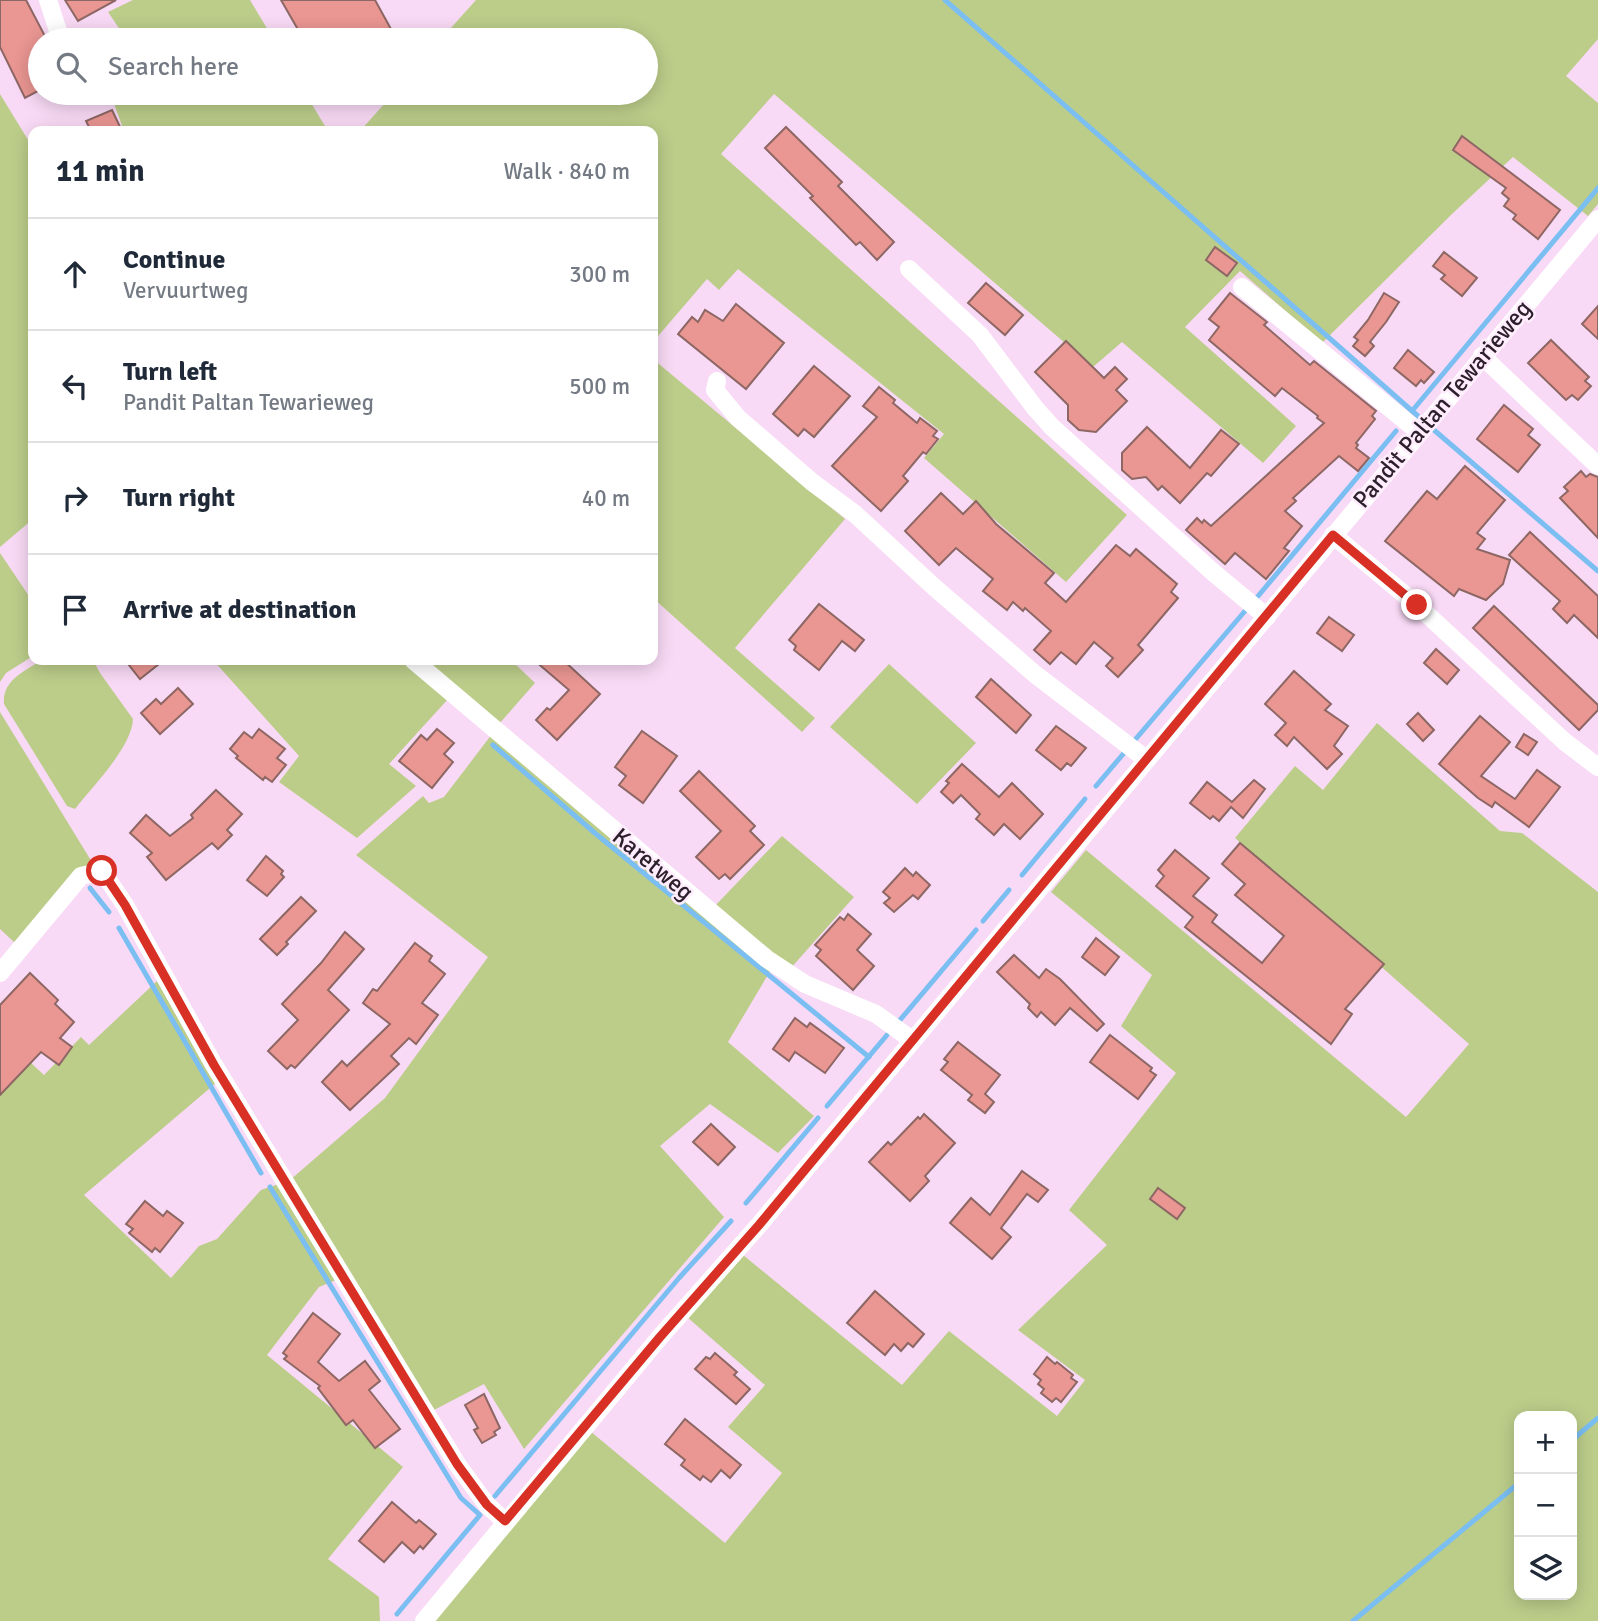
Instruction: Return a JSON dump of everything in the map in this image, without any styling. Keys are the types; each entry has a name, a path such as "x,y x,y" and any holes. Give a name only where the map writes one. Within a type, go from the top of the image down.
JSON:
{"street":[{"path":"48,0 57,28"},
{"name":"Pandit Paltan Tewarieweg","path":"424,1621 660,1337 759,1225 1598,219"},
{"path":"909,269 980,335 1052,427 1214,573 1267,617"},
{"path":"1242,287 1419,432"},
{"path":"1482,356 1598,466"},
{"path":"717,381 715,390 738,418 812,482 855,514 1036,675 1146,759"},
{"path":"1333,535 1417,605 1565,742 1598,767"},
{"name":"Karetweg","path":"419,665 767,959 805,984 876,1014 912,1040"},
{"path":"0,973 81,876 102,871 125,905 214,1065 457,1464 487,1505 505,1521"}],"green space":[{"path":"133,0 250,0 267,28 119,28 108,12"},
{"path":"476,0 1598,0 1598,39 1566,76 1598,103 1598,204 1588,216 1513,157 1322,343 1240,271 1185,327 1296,426 1263,463 1122,342 1093,367 774,94 721,154 1127,515 1066,582 924,458 944,434 738,269 719,290 707,279 658,336 658,126 364,126 383,105 658,105 658,28 451,28"},
{"path":"0,94 28,140 28,523 0,547"},
{"path":"115,105 312,105 325,126 122,126"},
{"path":"658,363 845,519 735,648 815,718 802,732 658,602"},
{"path":"0,553 28,595 28,659 6,673 0,682"},
{"path":"889,664 976,743 917,804 830,727"},
{"path":"34,665 96,665 133,719 131,730 119,754 75,809 67,806 4,704 7,689 22,672"},
{"path":"217,665 409,665 449,698 389,764 416,786 357,838 279,782 299,756"},
{"path":"426,665 516,665 535,683 498,725"},
{"path":"0,712 95,867 15,943 0,929"},
{"path":"1377,723 1500,831 1522,833 1598,892 1598,1621 432,1621 590,1431 725,1543 782,1473 728,1427 765,1385 687,1317 743,1255 902,1385 949,1331 1057,1416 1085,1380 1018,1330 1107,1245 1069,1210 1176,1073 1121,1026 1152,975 1051,892 1086,850 1406,1117 1469,1044 1235,838 1295,766 1323,790"},
{"path":"492,734 772,968 728,1042 814,1116 778,1153 710,1104 660,1146 724,1217 524,1449 484,1384 432,1411 290,1180 385,1098 488,957 356,855 423,796 429,803 444,797"},
{"path":"782,836 854,897 790,969 712,909"},
{"path":"157,981 216,1083 84,1195 171,1278 199,1246 217,1239 261,1190 279,1184 336,1280 319,1287 267,1355 403,1467 328,1559 379,1597 380,1621 0,1621 0,1092 30,1062 44,1075 81,1037 89,1045"}],"building":[{"path":"0,0 26,0 41,28 28,28 28,96 25,98 0,47"},
{"path":"65,0 116,0 78,21"},
{"path":"281,0 375,0 390,28 297,28"},
{"path":"112,110 120,126 88,126 86,121"},
{"path":"786,127 842,182 838,186 894,242 877,260 860,242 856,245 810,198 813,196 765,148"},
{"path":"1462,136 1560,210 1538,239 1513,219 1516,215 1504,206 1509,199 1502,193 1506,188 1453,150"},
{"path":"1215,247 1237,263 1227,276 1206,260"},
{"path":"1444,252 1477,278 1462,296 1441,279 1445,275 1433,266"},
{"path":"986,283 1023,315 1005,335 968,303"},
{"path":"1230,293 1267,322 1264,325 1310,365 1314,361 1376,411 1372,416 1375,419 1356,443 1356,448 1369,458 1358,471 1339,456 1293,498 1296,501 1285,511 1302,526 1284,548 1289,551 1266,579 1235,553 1225,564 1186,530 1197,518 1211,526 1324,423 1282,388 1275,396 1209,340 1219,327 1209,319"},
{"path":"1384,293 1399,302 1370,342 1374,346 1365,356 1353,346 1358,340 1354,337"},
{"path":"736,304 784,343 746,389 678,334 692,317 698,322 705,310 723,321"},
{"path":"1598,306 1598,339 1582,324"},
{"path":"1551,340 1589,377 1585,381 1591,386 1578,400 1572,395 1566,400 1528,363"},
{"path":"1066,341 1104,378 1115,367 1127,379 1116,390 1127,401 1096,432 1079,430 1068,420 1068,405 1035,372"},
{"path":"1408,350 1434,372 1424,383 1421,380 1416,386 1394,368"},
{"path":"814,366 850,396 814,437 804,429 798,436 773,414"},
{"path":"879,387 917,423 920,418 937,431 933,436 938,439 903,476 908,481 881,511 832,466 877,417 863,406"},
{"path":"1504,405 1533,429 1528,435 1540,445 1518,472 1477,439"},
{"path":"1147,427 1190,468 1221,430 1239,444 1211,476 1207,473 1180,503 1162,486 1158,490 1146,477 1132,479 1122,470 1122,453"},
{"path":"1465,466 1505,500 1477,533 1485,539 1477,549 1510,560 1503,584 1486,600 1459,589 1454,596 1385,541 1427,491 1437,499"},
{"path":"1581,471 1586,477 1590,474 1598,477 1598,538 1560,498 1568,491 1564,487"},
{"path":"941,493 963,514 976,501 996,524 1054,573 1045,583 1066,602 1116,545 1130,556 1136,549 1177,584 1171,592 1178,598 1138,645 1143,650 1118,677 1106,666 1113,658 1094,642 1076,664 1061,652 1050,664 1034,650 1051,631 1025,608 1023,611 1013,602 1007,610 983,591 993,579 956,548 939,565 905,531"},
{"path":"1530,532 1598,596 1598,638 1574,615 1567,623 1553,609 1560,601 1509,555"},
{"path":"819,604 864,640 855,651 842,641 819,670 794,650 796,646 789,640"},
{"path":"1494,606 1598,705 1598,710 1579,730 1473,628"},
{"path":"1329,617 1354,635 1342,651 1317,633"},
{"path":"1436,649 1459,670 1447,684 1424,663"},
{"path":"129,665 158,665 140,679"},
{"path":"540,665 568,665 600,694 557,740 536,720 569,690"},
{"path":"1294,671 1331,704 1325,710 1348,726 1334,746 1342,754 1327,769 1294,737 1287,746 1275,735 1286,723 1265,704"},
{"path":"991,679 1031,715 1016,733 976,697"},
{"path":"178,688 193,704 160,734 141,713 156,699 161,704"},
{"path":"1418,713 1434,730 1423,741 1407,724"},
{"path":"1480,716 1510,742 1481,776 1515,799 1537,770 1560,787 1529,827 1495,802 1492,807 1478,798 1439,764"},
{"path":"1056,726 1086,748 1071,766 1067,763 1061,770 1036,750"},
{"path":"259,729 285,749 277,758 286,765 272,782 265,777 263,780 236,758 238,756 230,749 244,732 252,738"},
{"path":"437,729 454,743 444,754 453,762 432,788 399,761 421,735 427,740"},
{"path":"642,731 677,756 643,803 619,785 626,776 615,767"},
{"path":"1524,734 1537,742 1528,755 1516,747"},
{"path":"962,764 999,797 1012,783 1043,814 1020,839 1004,824 994,835 976,819 980,814 961,795 953,803 941,792 949,783 946,781"},
{"path":"699,771 755,826 750,831 764,845 730,879 725,874 719,879 696,857 721,831 680,791"},
{"path":"1254,780 1265,789 1243,818 1231,807 1219,821 1213,816 1210,819 1190,803 1207,782 1232,802"},
{"path":"216,790 242,814 227,830 232,835 218,849 212,843 166,880 147,857 152,853 130,833 146,815 170,836 193,818 191,815"},
{"path":"1240,843 1384,964 1345,1009 1352,1014 1331,1044 1185,927 1193,917 1156,886 1164,876 1158,870 1175,850 1209,878 1193,896 1217,915 1212,922 1262,963 1284,936 1235,895 1245,884 1222,864"},
{"path":"266,856 283,871 281,874 284,877 267,896 247,880"},
{"path":"905,868 913,876 916,872 930,885 918,899 913,895 894,912 884,903 890,898 883,892"},
{"path":"301,897 316,911 277,955 260,939"},
{"path":"848,914 871,934 857,950 874,966 853,990 816,956 821,950 815,945 840,917 844,920"},
{"path":"345,932 364,949 328,990 349,1010 295,1068 291,1065 287,1069 268,1051 298,1020 282,1004 321,963"},
{"path":"1096,938 1119,957 1105,975 1082,957"},
{"path":"415,943 432,956 429,961 445,974 422,1003 438,1015 416,1044 409,1038 391,1056 399,1064 350,1110 322,1082 342,1061 347,1066 390,1024 363,1003 373,989 377,991"},
{"path":"1014,955 1039,978 1046,969 1060,979 1104,1024 1097,1031 1070,1008 1055,1025 1041,1012 1037,1017 1028,1008 1030,1004 997,972"},
{"path":"30,973 58,1000 55,1004 74,1022 60,1038 72,1047 59,1065 41,1052 0,1095 0,1005"},
{"path":"795,1018 807,1027 810,1023 844,1048 825,1073 795,1052 789,1061 773,1049"},
{"path":"1110,1035 1152,1068 1150,1071 1156,1075 1138,1099 1090,1062"},
{"path":"958,1042 1000,1075 985,1094 994,1102 985,1113 968,1100 972,1095 941,1070 948,1062 944,1059"},
{"path":"924,1114 955,1143 925,1176 929,1181 910,1201 869,1162 888,1142 891,1145"},
{"path":"711,1124 735,1147 718,1165 693,1142"},
{"path":"1022,1171 1048,1190 1038,1202 1027,1194 1001,1228 1011,1237 992,1259 950,1223 971,1198 990,1215"},
{"path":"1158,1188 1185,1208 1177,1219 1150,1199"},
{"path":"145,1201 163,1216 167,1211 183,1223 160,1252 155,1248 152,1252 129,1233 133,1229 126,1224"},
{"path":"875,1291 924,1334 913,1347 908,1343 901,1351 894,1344 885,1355 847,1323"},
{"path":"313,1313 340,1334 318,1362 339,1381 365,1361 380,1381 369,1390 400,1429 375,1448 353,1420 346,1425 318,1388 320,1386 284,1359 287,1356 283,1353"},
{"path":"715,1353 737,1372 734,1375 750,1389 736,1404 695,1369 706,1357 710,1359"},
{"path":"1047,1357 1073,1375 1071,1378 1077,1382 1061,1402 1056,1398 1052,1402 1041,1393 1044,1389 1038,1384 1041,1380 1034,1374"},
{"path":"484,1394 500,1428 494,1432 496,1435 482,1443 474,1430 478,1428 465,1405"},
{"path":"685,1419 741,1465 730,1478 721,1470 711,1482 703,1476 700,1480 681,1465 685,1460 665,1444"},
{"path":"392,1502 416,1523 419,1520 436,1534 423,1549 420,1546 414,1553 402,1542 384,1562 359,1541"}],"waterway":[{"path":"945,0 1419,417"},
{"path":"1412,411 1598,188"},
{"path":"1434,430 1598,571"},
{"path":"1254,601 1396,431"},
{"path":"1134,741 1245,611"},
{"path":"493,745 596,834 869,1057"},
{"path":"1096,786 1124,753"},
{"path":"1022,875 1085,799"},
{"path":"90,888 109,912"},
{"path":"983,921 1009,890"},
{"path":"119,928 261,1173"},
{"path":"900,1020 976,930"},
{"path":"827,1106 887,1035"},
{"path":"746,1203 818,1118"},
{"path":"270,1187 461,1498 480,1515 397,1614"},
{"path":"495,1496 679,1278 731,1221"},
{"path":"1577,1436 1598,1418"},
{"path":"1353,1621 1514,1487"}],"route":[{"path":"102,871 125,905 214,1065 457,1464 487,1505 505,1521 660,1337 759,1225 1333,535 1417,605"}]}
